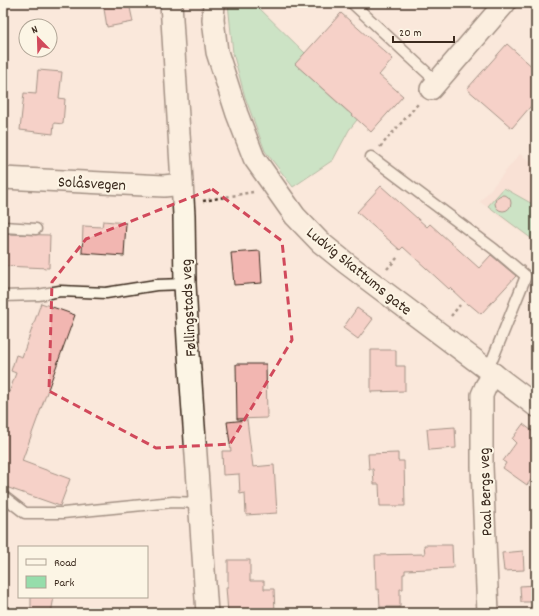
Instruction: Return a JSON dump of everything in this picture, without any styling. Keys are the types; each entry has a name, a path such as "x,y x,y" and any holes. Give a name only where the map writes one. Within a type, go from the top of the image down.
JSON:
{"street":[{"name":"Føllingstads veg","path":"171,3 185,229 185,284 207,613"},
{"name":"Ludvig Skattums gate","path":"214,3 213,20 217,52 237,114 254,158 295,216 320,242 346,263 536,406"},
{"path":"434,85 505,3"},
{"name":"Solåsvegen","path":"3,178 164,186 182,184"},
{"name":"Paal Bergs veg","path":"488,613 482,466 482,395 490,371"}],"lane":[{"path":"352,3 434,85"},
{"path":"371,157 494,249 526,276 493,358 490,371"},
{"path":"3,227 36,229"},
{"path":"3,296 38,295 60,291 106,292 156,285 185,284"},
{"path":"3,496 25,513 63,513 173,502 200,503"}],"path":[{"path":"371,157 434,85"},
{"path":"201,202 258,192"},
{"path":"382,274 399,256"},
{"path":"450,317 460,306"}],"highlighted area":[{"path":"212,189 282,241 292,340 230,444 156,448 49,391 52,282 86,239"}],"shaded area":[{"path":"520,154 533,163 536,160 536,243 480,202"}],"green space":[{"path":"228,3 254,3 306,54 296,65 348,112 358,101 382,88 349,130 333,160 293,187 265,151 245,97 233,53"},
{"path":"504,188 536,206 536,242 488,206"}],"building":[{"path":"103,3 129,3 133,22 107,27"},
{"path":"341,13 393,59 379,75 403,96 371,132 295,64"},
{"path":"507,44 536,70 536,100 512,128 467,89"},
{"path":"38,70 62,72 59,98 65,99 63,124 54,123 53,134 20,130 24,93 36,94"},
{"path":"381,186 427,227 430,224 479,268 491,255 516,276 481,314 469,304 468,305 450,288 449,289 403,247 400,250 357,212"},
{"path":"503,195 509,197 511,203 509,209 503,211 497,209 495,203 497,197"},
{"path":"103,221 126,223 124,256 82,253 83,226 102,227"},
{"path":"3,234 50,235 49,268 3,266"},
{"path":"260,251 262,283 234,285 231,253"},
{"path":"41,303 75,315 22,461 70,479 60,506 3,486 3,410 16,373 11,371 16,355 22,357"},
{"path":"357,308 373,319 358,339 343,328"},
{"path":"371,350 396,350 396,366 405,366 405,391 371,392"},
{"path":"236,364 266,364 267,418 237,419"},
{"path":"247,420 253,467 274,465 277,513 246,515 245,493 240,494 239,474 223,475 222,451 231,451 227,422"},
{"path":"523,424 536,434 536,473 527,485 503,468 506,463 503,461 516,443 512,439"},
{"path":"455,427 456,448 429,450 427,429"},
{"path":"398,453 398,461 404,461 405,506 380,506 379,484 374,484 373,469 369,469 368,454"},
{"path":"424,545 452,545 453,568 405,570 405,574 403,574 403,589 400,589 400,607 380,607 379,589 376,590 375,555 425,554"},
{"path":"523,551 524,570 504,571 502,553"},
{"path":"228,560 250,560 250,581 264,581 264,589 274,589 275,613 228,613 226,587 228,587"},
{"path":"536,585 536,602 521,602 520,586"},
{"path":"31,598 54,598 51,613 31,613"}]}
